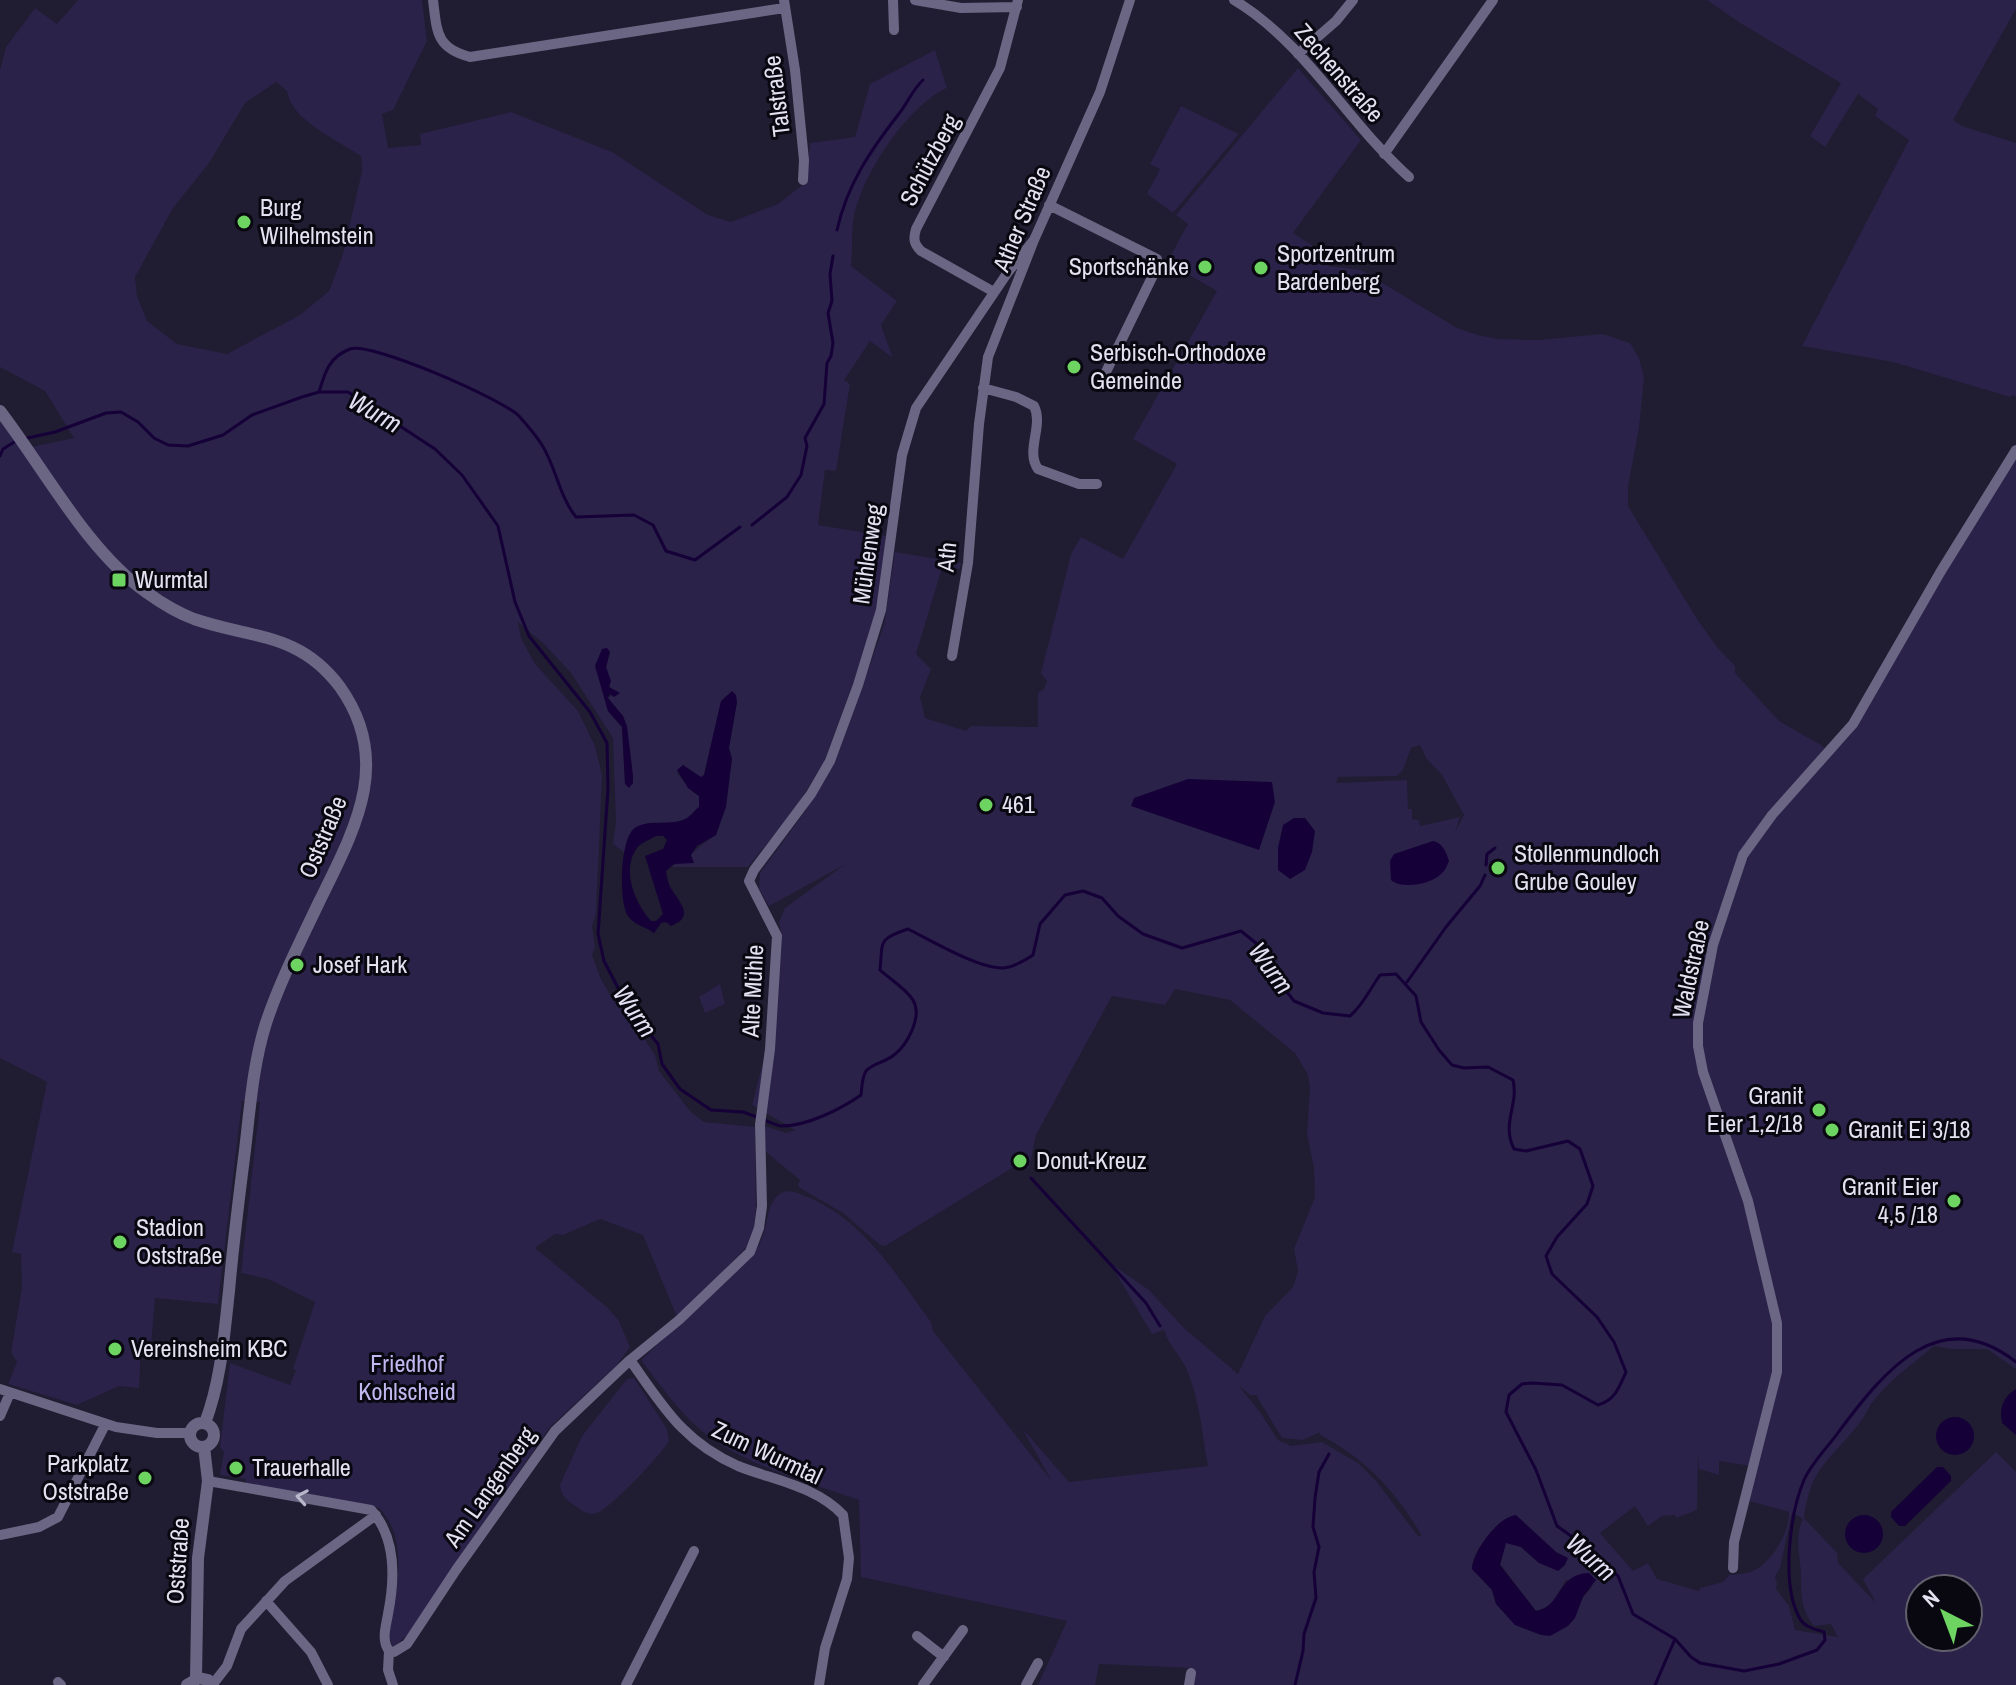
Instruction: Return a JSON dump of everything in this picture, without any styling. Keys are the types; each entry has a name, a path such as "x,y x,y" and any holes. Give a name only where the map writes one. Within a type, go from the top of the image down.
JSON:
{"street":[{"path":"433,0 443,45 452,52 470,57 784,4"},
{"path":"893,0 894,30"},
{"name":"Schützberg","path":"915,0 961,8 1018,4 1000,68 914,238 921,251 994,292"},
{"name":"Ather Straße","path":"976,461 983,388 995,333 1100,92 1130,0"},
{"name":"Zechenstraße","path":"1234,0 1259,15 1298,54 1384,154 1409,177"},
{"path":"1298,54 1336,21 1353,0"},
{"path":"1384,154 1493,0"},
{"name":"Talstraße","path":"784,4 795,70 804,160 803,180"},
{"path":"1049,205 1157,259 1157,267 1104,376"},
{"name":"Mühlenweg","path":"749,881 811,794 830,761 881,610 902,455 912,418 923,395 1034,240"},
{"path":"983,388 1034,406 1037,415 1033,459 1038,469 1079,484 1097,484"},
{"name":"Oststraße","path":"0,411 101,548 145,592 191,618 278,640 298,648 319,663 350,704 365,751 366,783 357,822 282,981 260,1046 249,1108 224,1344 217,1388 205,1423 212,1428 214,1437 211,1444 204,1447 208,1481 198,1558 192,1682"},
{"name":"Waldstraße","path":"1733,1568 1734,1542 1777,1372 1777,1323 1748,1201 1703,1072 1698,1046 1698,1023 1713,945 1743,855 1782,803 1853,724 1941,571 2016,450"},
{"name":"Ath","path":"952,656 968,563 976,461"},
{"name":"Alte Mühle","path":"749,881 777,936 770,1049 760,1125"},
{"name":"Am Langenberg","path":"389,1651 394,1652 407,1644 555,1431 750,1252 759,1228 762,1206 760,1125"},
{"name":"Zum Wurmtal","path":"630,1360 667,1412 692,1440 737,1465 794,1484 843,1515 849,1558 847,1579 825,1648 819,1685"},
{"path":"0,1416 5,1391 105,1425 157,1433 190,1433"},
{"path":"190,1433 197,1424 205,1423"},
{"path":"0,1535 39,1527 58,1517 105,1425"},
{"path":"190,1433 193,1444 204,1447"},
{"path":"208,1481 364,1507 376,1515 386,1534 393,1565 384,1641 389,1651 388,1670 393,1685"},
{"path":"192,1682 205,1678 213,1684 227,1666 241,1629 266,1601 296,1572 376,1515"},
{"path":"626,1685 694,1551"},
{"path":"266,1601 311,1652 328,1685"},
{"path":"923,1685 963,1630"},
{"path":"917,1636 944,1657"},
{"path":"1026,1685 1038,1663"}],"green space":[{"name":"Friedhof Kohlscheid","path":"78,0 422,0 427,41 393,110 382,114 388,148 421,145 420,134 511,112 612,152 708,215 731,222 778,204 805,185 810,143 855,137 870,84 935,50 947,88 917,110 889,143 867,181 853,222 851,266 897,301 881,325 893,358 870,341 844,380 850,384 836,471 825,470 818,525 886,536 878,610 824,762 796,808 748,867 671,867 716,835 732,759 729,748 737,702 721,702 704,775 701,778 683,765 677,773 699,796 699,807 684,820 644,826 637,830 628,836 625,853 613,844 616,823 613,738 571,673 518,622 521,638 535,664 578,711 595,746 602,775 596,914 592,926 595,947 592,955 601,979 655,1055 659,1071 690,1111 704,1122 755,1127 754,1229 746,1248 677,1317 643,1235 600,1219 563,1235 555,1234 535,1248 607,1307 619,1321 630,1347 617,1365 550,1427 407,1635 393,1648 389,1635 397,1586 398,1552 389,1521 379,1508 257,1486 246,1483 246,1479 220,1475 224,1452 220,1447 230,1363 290,1385 315,1302 268,1279 241,1273 260,1102 242,1101 218,1304 155,1298 151,1348 141,1347 139,1388 119,1386 77,1405 8,1384 17,1362 11,1352 22,1287 21,1254 12,1252 47,1082 0,1058 0,418 22,449 74,438 45,391 0,367 0,70 6,47 35,8 57,24","holes":["276,82 287,91 290,101 306,120 361,156 362,171 343,254 329,291 300,315 227,354 177,344 147,321 137,296 135,277 173,208 209,163 245,103","610,653 606,667 612,695 608,698 616,709 630,749 633,783 625,783 622,727 608,711 596,666"]},
{"path":"1707,0 2016,0 2016,9 1953,120 1962,126 2016,143 2016,397 1893,362 1802,346 1909,140 1875,116 1878,109 1858,94 1825,147 1810,136 1841,83"},
{"path":"1298,68 1361,140 1293,233 1321,251 1328,266 1361,270 1457,328 1478,335 1537,340 1603,334 1630,343 1639,358 1644,378 1628,506 1697,619 1735,666 1735,673 1779,721 1821,745 1831,755 1850,736 1988,498 2016,456 2016,1369 1987,1349 1934,1346 1882,1391 1823,1466 1811,1487 1804,1518 1837,1553 1838,1563 1876,1603 1863,1579 1996,1452 2016,1472 2016,1685 1191,1685 1192,1668 1099,1664 1095,1685 1038,1685 1067,1621 861,1577 859,1500 770,1469 720,1444 687,1417 643,1363 642,1359 754,1254 773,1201 781,1193 793,1192 844,1218 877,1250 931,1322 933,1331 1051,1480 1022,1428 1069,1482 1208,1466 1198,1407 1185,1367 1164,1330 1152,1334 1110,1263 1149,1290 1184,1328 1238,1374 1265,1316 1293,1287 1298,1271 1294,1249 1315,1197 1314,1168 1307,1134 1308,1075 1295,1053 1230,1000 1175,989 1165,1005 1112,996 1036,1135 1029,1168 1012,1168 885,1246 843,1213 800,1188 800,1180 766,1152 762,1125 786,1133 795,1130 752,1105 775,1015 782,938 779,922 785,908 844,865 769,906 759,889 760,873 806,810 839,751 884,625 895,552 961,563 960,569 942,568 916,654 931,669 920,697 925,718 966,731 971,726 1038,727 1038,693 1047,681 1041,673 1071,554 1081,537 1123,559 1177,464 1133,439 1217,291 1167,262 1188,224 1176,215","holes":["1420,745 1426,758 1442,775 1464,815 1455,832 1460,817 1420,826 1419,820 1412,819 1412,809 1408,809 1407,780 1336,783 1338,777 1397,776 1403,770 1411,748","1775,1322 1779,1372 1746,1500 1789,1512 1784,1534 1772,1555 1756,1569 1729,1575 1723,1582 1700,1588 1699,1591 1657,1579 1648,1563 1633,1571 1600,1533 1635,1506 1648,1526 1662,1516 1675,1515 1676,1518 1697,1510 1698,1456 1699,1469 1719,1475 1719,1461 1751,1466 1776,1374","1238,1385 1250,1395 1256,1395 1282,1438 1303,1440 1320,1432 1320,1435 1365,1465 1390,1491 1422,1536 1418,1536 1376,1481 1358,1463 1322,1442 1291,1446 1278,1440","1792,1513 1803,1519 1798,1546 1805,1611 1814,1626 1831,1624 1838,1637 1795,1630 1789,1606 1776,1589 1775,1577 1780,1568","1516,1516 1556,1552 1539,1563 1521,1547 1506,1542 1500,1564 1536,1611 1550,1606 1566,1580 1592,1587 1583,1597 1568,1626 1495,1601 1492,1590 1472,1569 1481,1545"]},
{"path":"1181,106 1239,134 1173,213 1147,194 1160,169 1150,164"},
{"path":"720,984 725,1004 705,1013 699,997"},
{"path":"634,1378 667,1429 669,1441 613,1502 597,1513 587,1513 566,1499 560,1485 582,1436 627,1379"}],"shaded area":[{"path":"607,648 610,652 606,667 611,681 609,687 620,693 614,697 610,694 608,698 627,726 633,776 629,788 625,784 622,727 608,711 595,666 602,649"},
{"path":"732,691 736,695 726,807 716,835 697,846 691,855 694,863 674,864 666,871 684,914 671,926 661,923 654,933 633,922 625,908 622,869 627,842 636,827 679,821 699,807 699,796 688,788 677,770 683,765 701,777 704,775 721,701","holes":["663,836 667,840 663,849 645,856 663,914 656,921 651,921 632,888 631,860 644,842"]},
{"path":"1188,779 1272,782 1275,802 1259,850 1131,806 1134,798"},
{"path":"1294,818 1305,818 1315,831 1305,870 1290,879 1278,870 1278,848 1283,825"},
{"path":"1433,841 1442,846 1449,861 1443,872 1432,880 1417,884 1403,885 1391,880 1390,861 1394,854"},
{"path":"2016,1389 2016,1435 2002,1423 2001,1412 2005,1399"},
{"path":"1955,1417 1968,1423 1974,1436 1968,1449 1955,1455 1942,1449 1936,1436 1942,1423"},
{"path":"1937,1467 1943,1467 1951,1476 1951,1481 1905,1526 1899,1526 1891,1517 1891,1512"},
{"path":"1516,1515 1556,1552 1568,1558 1558,1571 1539,1563 1521,1547 1506,1543 1500,1565 1536,1611 1551,1603 1565,1584 1578,1575 1589,1573 1596,1580 1583,1597 1575,1618 1568,1626 1550,1636 1515,1625 1496,1604 1492,1590 1472,1569 1487,1536 1501,1522"},
{"path":"1864,1515 1877,1521 1883,1534 1877,1547 1864,1553 1851,1547 1845,1534 1851,1521"}],"waterway":[{"path":"837,230 847,198 861,169 923,80"},
{"path":"752,525 787,497 801,475 807,446 805,438 824,404 827,363 833,343 828,313 832,301 830,274 833,256"},
{"path":"319,392 329,366 337,356 350,349 362,349 408,362 488,397 519,416 542,445 565,500 576,517 634,515 653,525 666,551 695,560 740,527"},
{"name":"Wurm","path":"23,439 55,432 106,413 121,412 138,422 154,438 168,445 188,446 223,435 252,415 302,397 319,392 348,392 435,449 462,475 498,526 515,602 529,636 590,712 607,743 608,789 598,934 604,961 628,1007 658,1044 662,1064 680,1089 711,1110 743,1112 757,1117"},
{"name":"Wurm","path":"0,456 3,449 16,441"},
{"path":"1486,865 1487,854 1495,848"},
{"path":"1407,982 1480,886 1485,875"},
{"name":"Wurm","path":"764,1120 780,1126 792,1125 813,1120 844,1106 861,1095 866,1071 891,1057 904,1045 915,1022 916,1007 906,992 880,970 882,947 886,939 908,929 968,959 1003,968 1033,955 1040,924 1065,895 1083,891 1102,898 1118,916 1143,934 1182,948 1241,931 1262,948 1276,978 1294,1001 1323,1013 1350,1016 1380,975 1396,974 1416,996 1421,1022 1452,1065 1488,1067 1513,1080 1514,1098 1509,1131 1514,1149 1526,1151 1568,1141 1580,1149 1593,1186 1587,1204 1557,1237 1546,1256 1552,1274 1597,1317 1614,1342 1626,1372 1619,1388 1604,1403 1598,1405 1562,1385 1532,1383 1522,1384 1509,1395 1506,1412 1536,1470 1557,1526 1618,1576 1633,1614 1675,1639 1700,1663 1744,1671 1779,1664 1817,1650 1825,1640 1824,1632 1801,1620 1793,1603 1790,1548 1799,1494 1816,1460 1857,1407 1895,1366 1916,1351 1939,1341 1963,1339 1988,1345 2016,1362"},
{"path":"1031,1178 1146,1303 1160,1326"},
{"path":"1295,1685 1304,1634 1316,1598 1314,1572 1319,1547 1313,1527 1315,1498 1319,1472 1329,1454"},
{"path":"1655,1685 1675,1639"}],"place":[{"name":"Burg Wilhelmstein","path":"244,222"},
{"name":"Sportschänke","path":"1205,267"},
{"name":"Sportzentrum Bardenberg","path":"1261,268"},
{"name":"Serbisch-Orthodoxe Gemeinde","path":"1074,367"},
{"name":"Wurmtal","path":"119,580"},
{"name":"461","path":"986,805"},
{"name":"Stollenmundloch Grube Gouley","path":"1498,868"},
{"name":"Josef Hark","path":"297,965"},
{"name":"Granit Eier 1,2/18","path":"1819,1110"},
{"name":"Granit Ei 3/18","path":"1832,1130"},
{"name":"Donut-Kreuz","path":"1020,1161"},
{"name":"Granit Eier 4,5 /18","path":"1954,1201"},
{"name":"Stadion Oststraße","path":"120,1242"},
{"name":"Vereinsheim KBC","path":"115,1349"},
{"name":"Trauerhalle","path":"236,1468"},
{"name":"Parkplatz Oststraße","path":"145,1478"}]}
